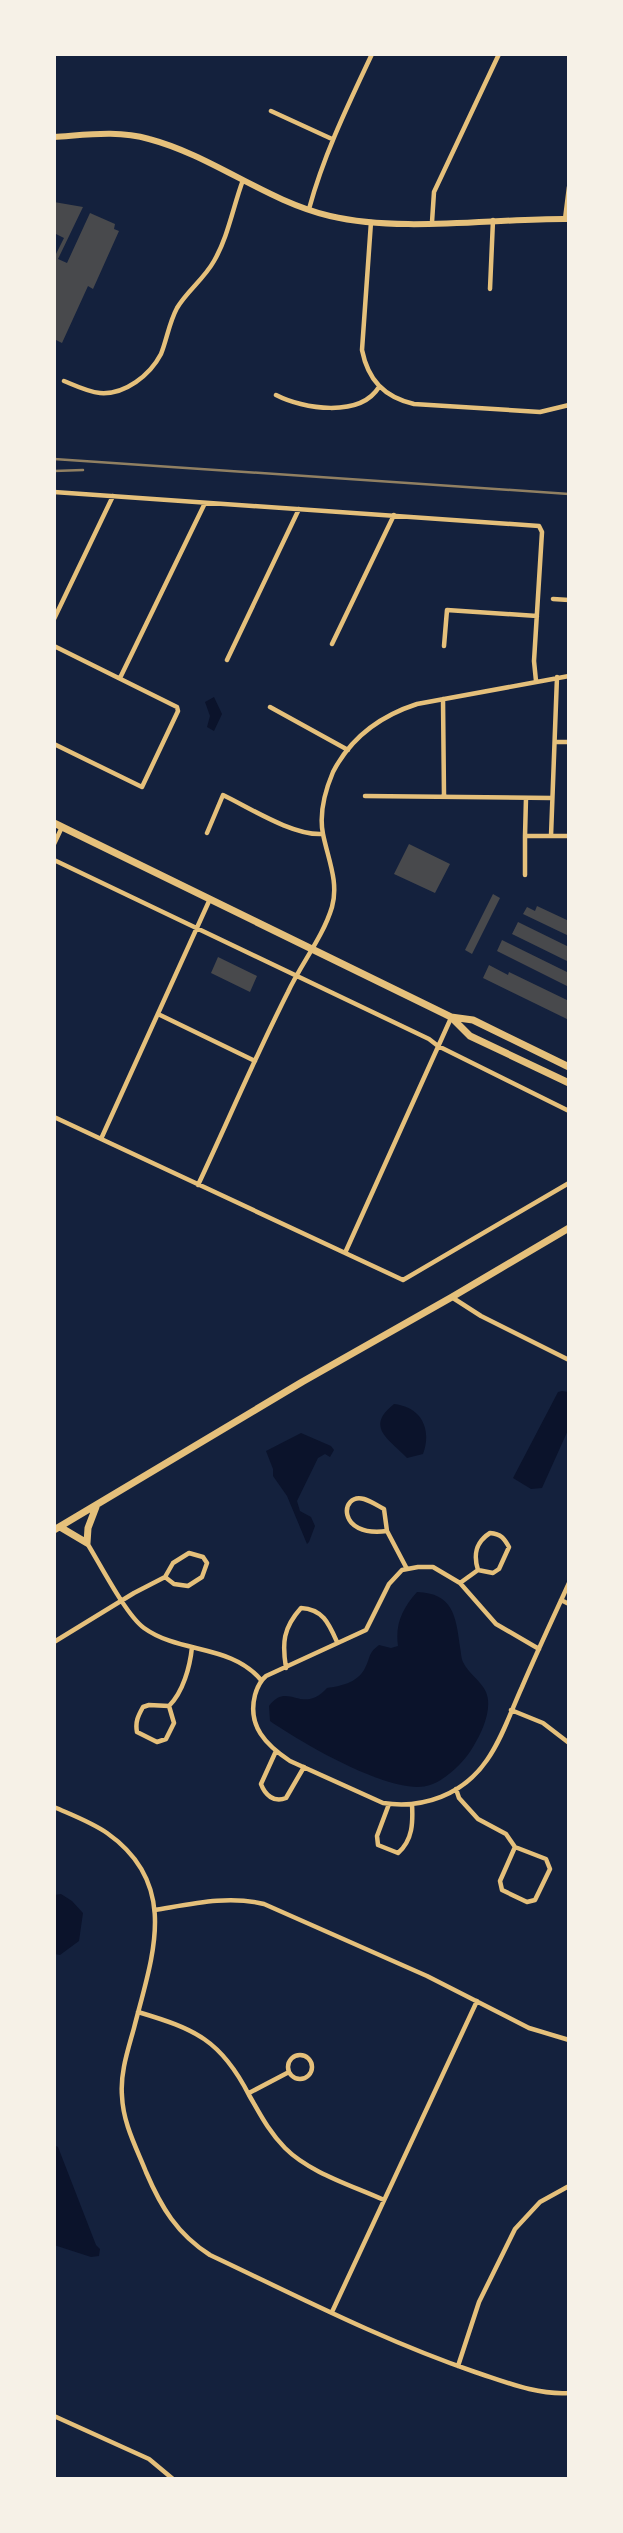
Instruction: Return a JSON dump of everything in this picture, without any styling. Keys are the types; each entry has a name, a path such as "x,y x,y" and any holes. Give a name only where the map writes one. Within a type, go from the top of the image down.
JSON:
{"main road":[{"path":"58,825 451,1017 470,1036 569,1083"},
{"path":"451,1017 474,1020 569,1067"},
{"path":"57,1529 302,1382 569,1228"},
{"path":"57,1529 87,1543 92,1512 98,1503"}],"street":[{"path":"309,209 332,139 372,54"},
{"path":"432,222 434,192 499,54"},
{"path":"271,111 332,139"},
{"path":"54,137 111,134 149,139 309,209 371,222 567,219 569,187"},
{"path":"64,382 98,393 107,393 133,384 150,370 159,356 178,307 213,263 223,245 243,180"},
{"path":"490,289 494,220"},
{"path":"371,222 362,350 367,370 379,387 398,400 414,404 540,412 569,405"},
{"path":"276,394 299,405 344,407 362,403 379,387"},
{"path":"54,492 539,526 542,531 534,661 536,681"},
{"path":"54,619 113,496"},
{"path":"120,678 205,503"},
{"path":"227,660 299,509"},
{"path":"332,644 394,515"},
{"path":"552,599 569,600"},
{"path":"444,646 447,610 537,616"},
{"path":"54,646 177,707 173,722 142,787 54,744"},
{"path":"198,1185 296,976 329,914 334,896 333,868 323,834 323,804 331,776 348,750 362,734 388,715 417,704 569,676"},
{"path":"551,836 557,677"},
{"path":"443,699 444,796"},
{"path":"270,707 348,750"},
{"path":"556,742 569,742"},
{"path":"207,834 223,795 291,828 323,834"},
{"path":"365,796 552,798"},
{"path":"524,876 526,798"},
{"path":"54,844 58,825"},
{"path":"525,836 569,836"},
{"path":"54,860 427,1038 569,1111"},
{"path":"101,1139 210,899"},
{"path":"158,1014 255,1061"},
{"path":"345,1253 451,1017"},
{"path":"54,1117 403,1280 569,1183"},
{"path":"452,1297 481,1316 569,1360"},
{"path":"387,1531 367,1532 351,1524 346,1517 347,1507 353,1500 362,1498 384,1509 387,1531 407,1569"},
{"path":"460,1583 478,1570 493,1573 499,1569 509,1547 499,1534 490,1533 482,1539 474,1554 478,1570"},
{"path":"87,1543 136,1622 159,1637 227,1656 255,1673 261,1680"},
{"path":"54,1642 165,1577 173,1563 189,1553 203,1557 206,1563 202,1577 188,1586 174,1584 165,1577"},
{"path":"539,1649 496,1625 460,1583 433,1567 402,1570 389,1584 366,1630 261,1680 251,1713 257,1727 276,1751 304,1768 389,1804 412,1804 442,1798 456,1790 486,1762 511,1710 539,1649 561,1600 569,1583"},
{"path":"561,1600 569,1604"},
{"path":"286,1668 282,1645 292,1620 301,1608 322,1614 337,1642"},
{"path":"169,1706 143,1707 135,1724 137,1732 157,1742 166,1739 174,1723 169,1706 180,1689 190,1662 192,1647"},
{"path":"511,1710 543,1723 569,1743"},
{"path":"276,1751 261,1784 270,1797 275,1800 286,1798 304,1768"},
{"path":"456,1790 467,1810 478,1819 506,1834 515,1847 546,1859 550,1868 535,1900 527,1902 502,1890 500,1881 515,1847"},
{"path":"389,1804 377,1836 378,1845 398,1853 413,1827 412,1804"},
{"path":"54,1807 101,1829 125,1849 149,1886 155,1910 156,1936 122,2073 121,2094 124,2115 156,2195 169,2218 195,2245 210,2255 386,2337 458,2366 538,2392 569,2393"},
{"path":"155,1910 219,1900 238,1899 264,1904 427,1976 529,2028 569,2040"},
{"path":"332,2312 477,2001"},
{"path":"138,2012 175,2024 206,2040 232,2065 263,2122 287,2150 319,2170 384,2200"},
{"path":"304,2055 310,2060 311,2071 306,2077 298,2078 289,2072 293,2057 304,2055"},
{"path":"249,2094 289,2072"},
{"path":"458,2366 479,2302 515,2229 540,2202 569,2186"},
{"path":"54,2416 149,2459 173,2479"}],"water":[{"path":"214,697 222,714 214,731 207,727 210,716 205,702"},
{"path":"558,1392 569,1392 569,1428 542,1488 531,1489 513,1478"},
{"path":"394,1404 412,1410 422,1421 426,1436 423,1454 407,1458 382,1432 381,1419"},
{"path":"301,1433 331,1446 334,1450 330,1457 325,1454 318,1458 297,1501 300,1511 311,1517 315,1526 307,1544 287,1496 273,1476 266,1451"},
{"path":"417,1592 438,1597 450,1608 457,1625 463,1662 484,1688 488,1699 486,1720 480,1734 460,1764 430,1785 414,1787 394,1783 348,1766 270,1721 269,1706 276,1699 289,1696 310,1699 327,1688 348,1683 361,1674 379,1645 391,1648 398,1646 401,1617"},
{"path":"61,1894 83,1913 79,1941 60,1955 54,1954 54,1895"},
{"path":"54,2145 58,2147 96,2245 100,2249 99,2256 91,2257 54,2245"}],"building":[{"path":"54,202 83,207 58,259 67,263 90,213 115,224 114,229 119,231 93,289 88,286 62,343 56,340 54,345 54,258 64,238 54,233"},
{"path":"409,844 450,864 435,893 394,874"},
{"path":"493,894 500,898 472,954 465,950"},
{"path":"537,906 569,921 569,936 523,914 527,907 535,911"},
{"path":"518,922 569,947 569,962 512,934"},
{"path":"502,940 569,973 569,987 497,951"},
{"path":"218,957 257,976 250,992 211,973"},
{"path":"489,965 569,1001 569,1020 483,978"}],"railway":[{"path":"54,459 569,494"},
{"path":"54,471 83,470"}]}
